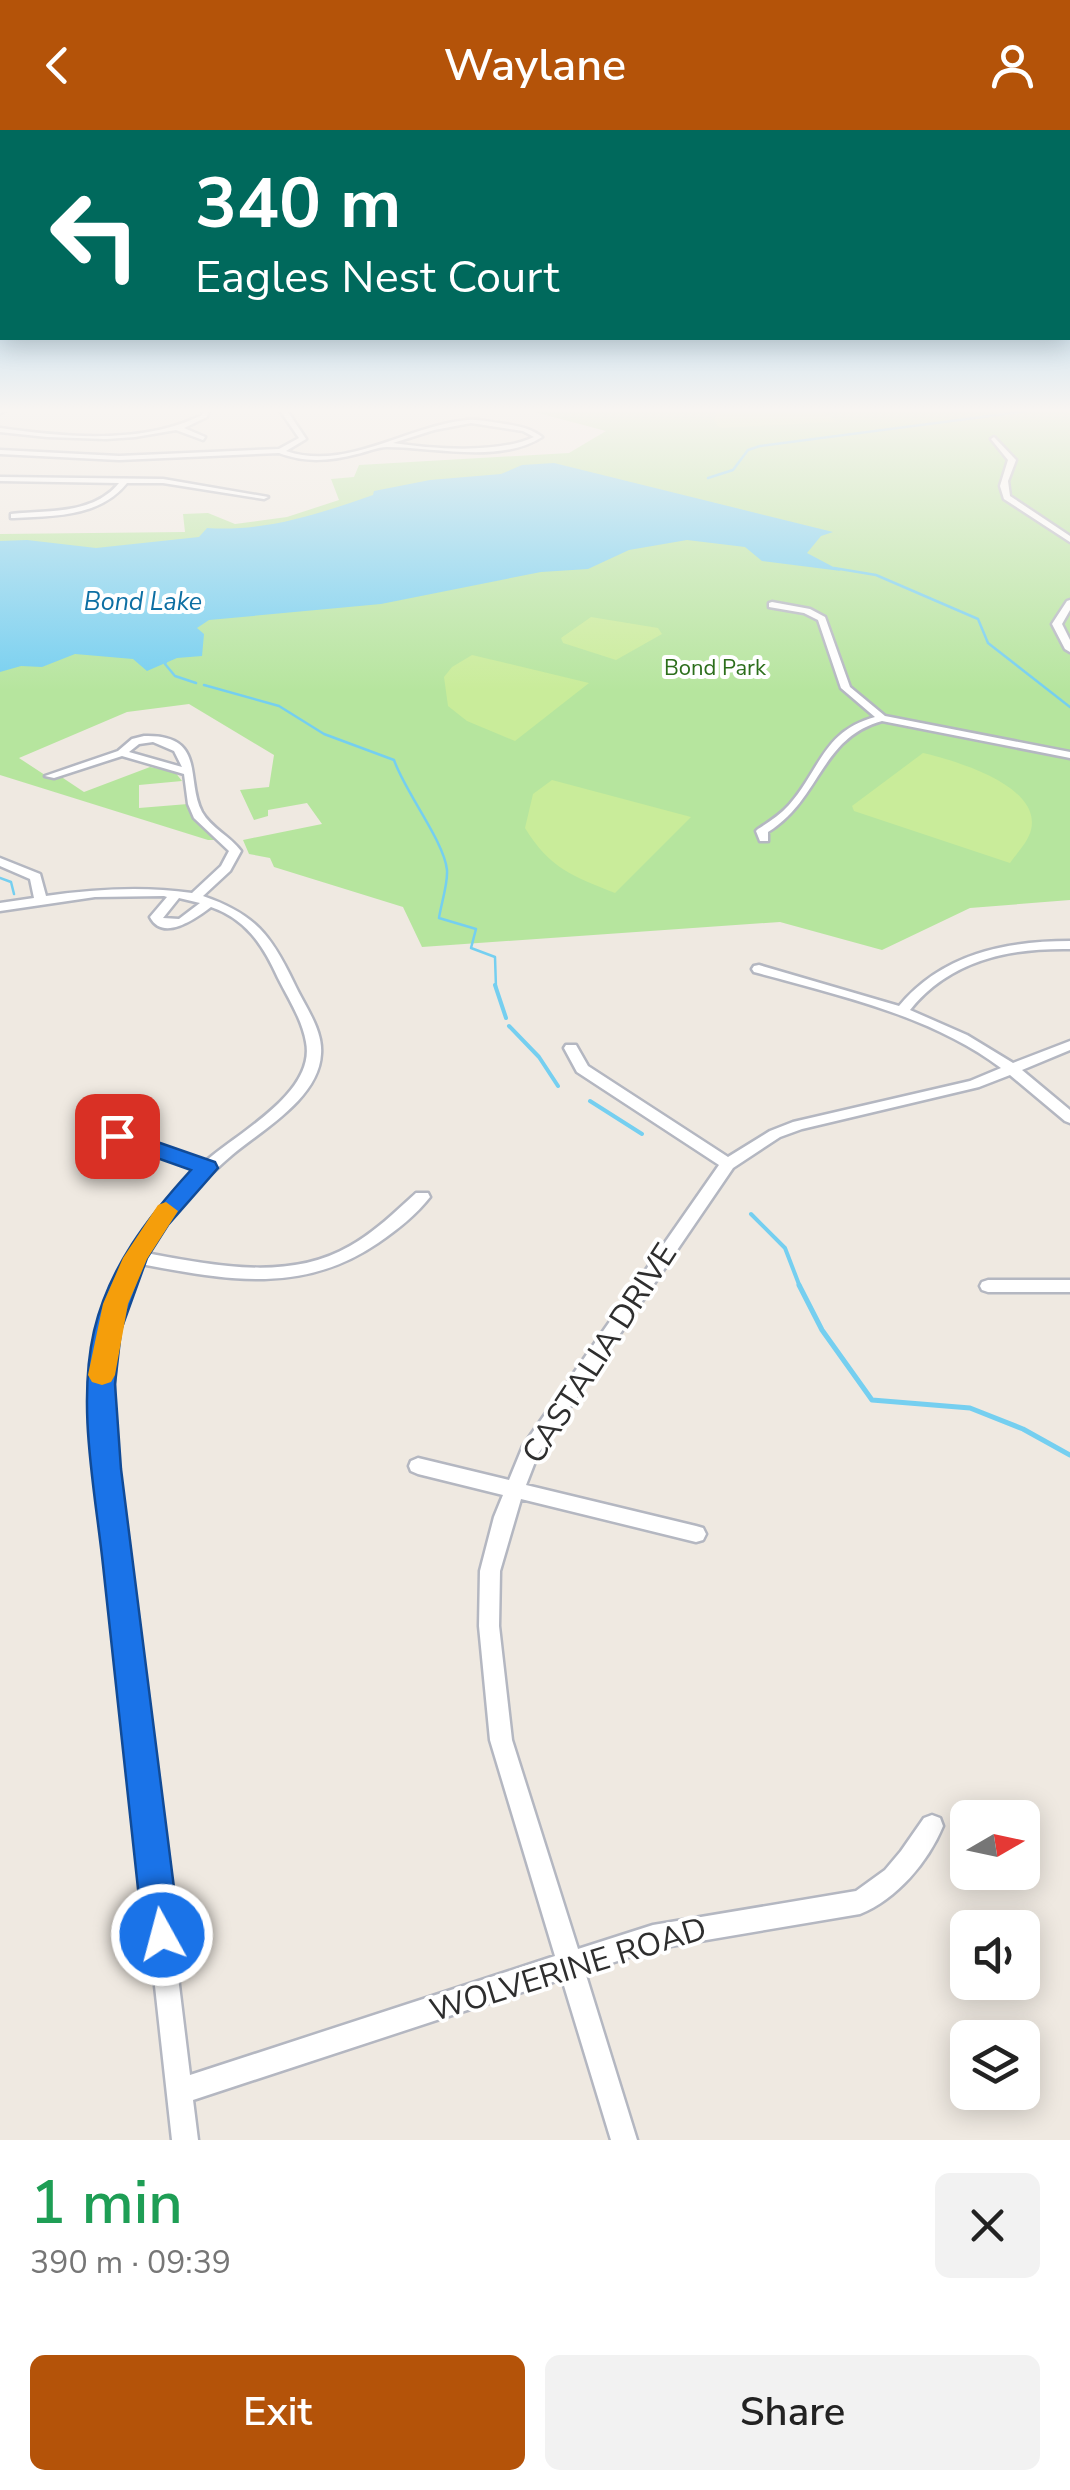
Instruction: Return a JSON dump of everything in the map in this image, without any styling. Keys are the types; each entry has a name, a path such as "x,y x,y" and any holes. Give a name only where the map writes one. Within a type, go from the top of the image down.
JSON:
{"street":[{"path":"14,516 85,508 98,503"},
{"path":"1016,503 1068,535"},
{"path":"85,508 103,516"},
{"path":"1070,602 1057,624 1070,649"},
{"path":"772,605 807,611 822,619 846,688 882,718 1070,755"},
{"path":"764,839 762,831 786,820 841,739 853,728 882,718"},
{"path":"50,776 122,753 132,742 164,741 181,752 196,812 234,851 226,868 192,899"},
{"path":"122,753 187,772"},
{"path":"0,862 36,877 41,901"},
{"path":"0,907 128,892 192,899 237,914 260,934 311,1032 315,1054 298,1092 207,1168 159,1219 135,1258 108,1330 101,1408 186,2140"},
{"path":"902,1011 921,986 951,967 1022,947 1070,945"},
{"path":"759,968 958,1032 1014,1067 1070,1118"},
{"name":"CASTALIA DRIVE","path":"624,2140 517,1799 501,1740 492,1684 490,1571 504,1516 530,1452 728,1164 775,1134 798,1125 952,1090 1070,1045"},
{"path":"571,1048 582,1069 728,1164"},
{"path":"117,1136 207,1168"},
{"path":"135,1258 254,1274 299,1273 360,1252 422,1198"},
{"path":"988,1286 1070,1286"},
{"path":"418,1466 696,1534"},
{"name":"WOLVERINE ROAD","path":"180,2091 669,1934 860,1902 886,1887 908,1864 932,1826"}],"green space":[{"name":"Bond Park","path":"330,503 1070,503 1070,900 970,908 882,950 780,922 422,947 403,907 274,867 270,858 249,854 243,840 322,824 307,803 268,810 268,816 254,820 240,790 269,787 274,755 189,704 127,712 19,758 51,779 60,776 84,792 150,767 175,772 182,781 139,785 139,808 188,804 196,822 219,840 208,840 0,775 0,534 185,532 183,514 208,513 235,524 287,517"},
{"path":"591,617 658,628 662,634 616,660 563,643 561,638"},
{"path":"472,655 589,683 515,741 467,721 448,706 444,677"},
{"path":"923,753 992,777 1023,800 1031,814 1031,830 1010,863 854,811 852,806"},
{"path":"552,780 691,817 615,893 553,862 525,828 533,794"}],"water":[{"name":"Bond Lake","path":"349,503 715,503 833,532 821,536 807,553 841,571 762,561 745,547 687,540 629,550 588,569 541,572 381,604 209,620 197,628 204,634 202,656 177,658 147,671 133,659 75,654 42,667 21,666 0,672 0,541 96,548 199,537 207,528 250,527 312,515"}],"waterway":[{"path":"834,568 876,575 978,619 988,643 1070,707"},
{"path":"167,660 165,664 175,676 196,683"},
{"path":"204,685 279,706 324,734 394,760 444,858 447,876 439,918 476,929 471,948 495,957 496,988"},
{"path":"0,878 11,882 14,894"},
{"path":"496,988 506,1018"},
{"path":"509,1026 539,1057 558,1086"},
{"path":"590,1101 642,1134"},
{"path":"751,1214 785,1248 800,1287"},
{"path":"800,1287 822,1330 872,1400 970,1408 1023,1429 1070,1455"}],"slow traffic":[{"path":"102,1375 116,1304 135,1258 166,1211"}],"route":[{"path":"117,1136 207,1168 159,1219 135,1258 108,1330 101,1384 107,1469 162,1935"}]}
